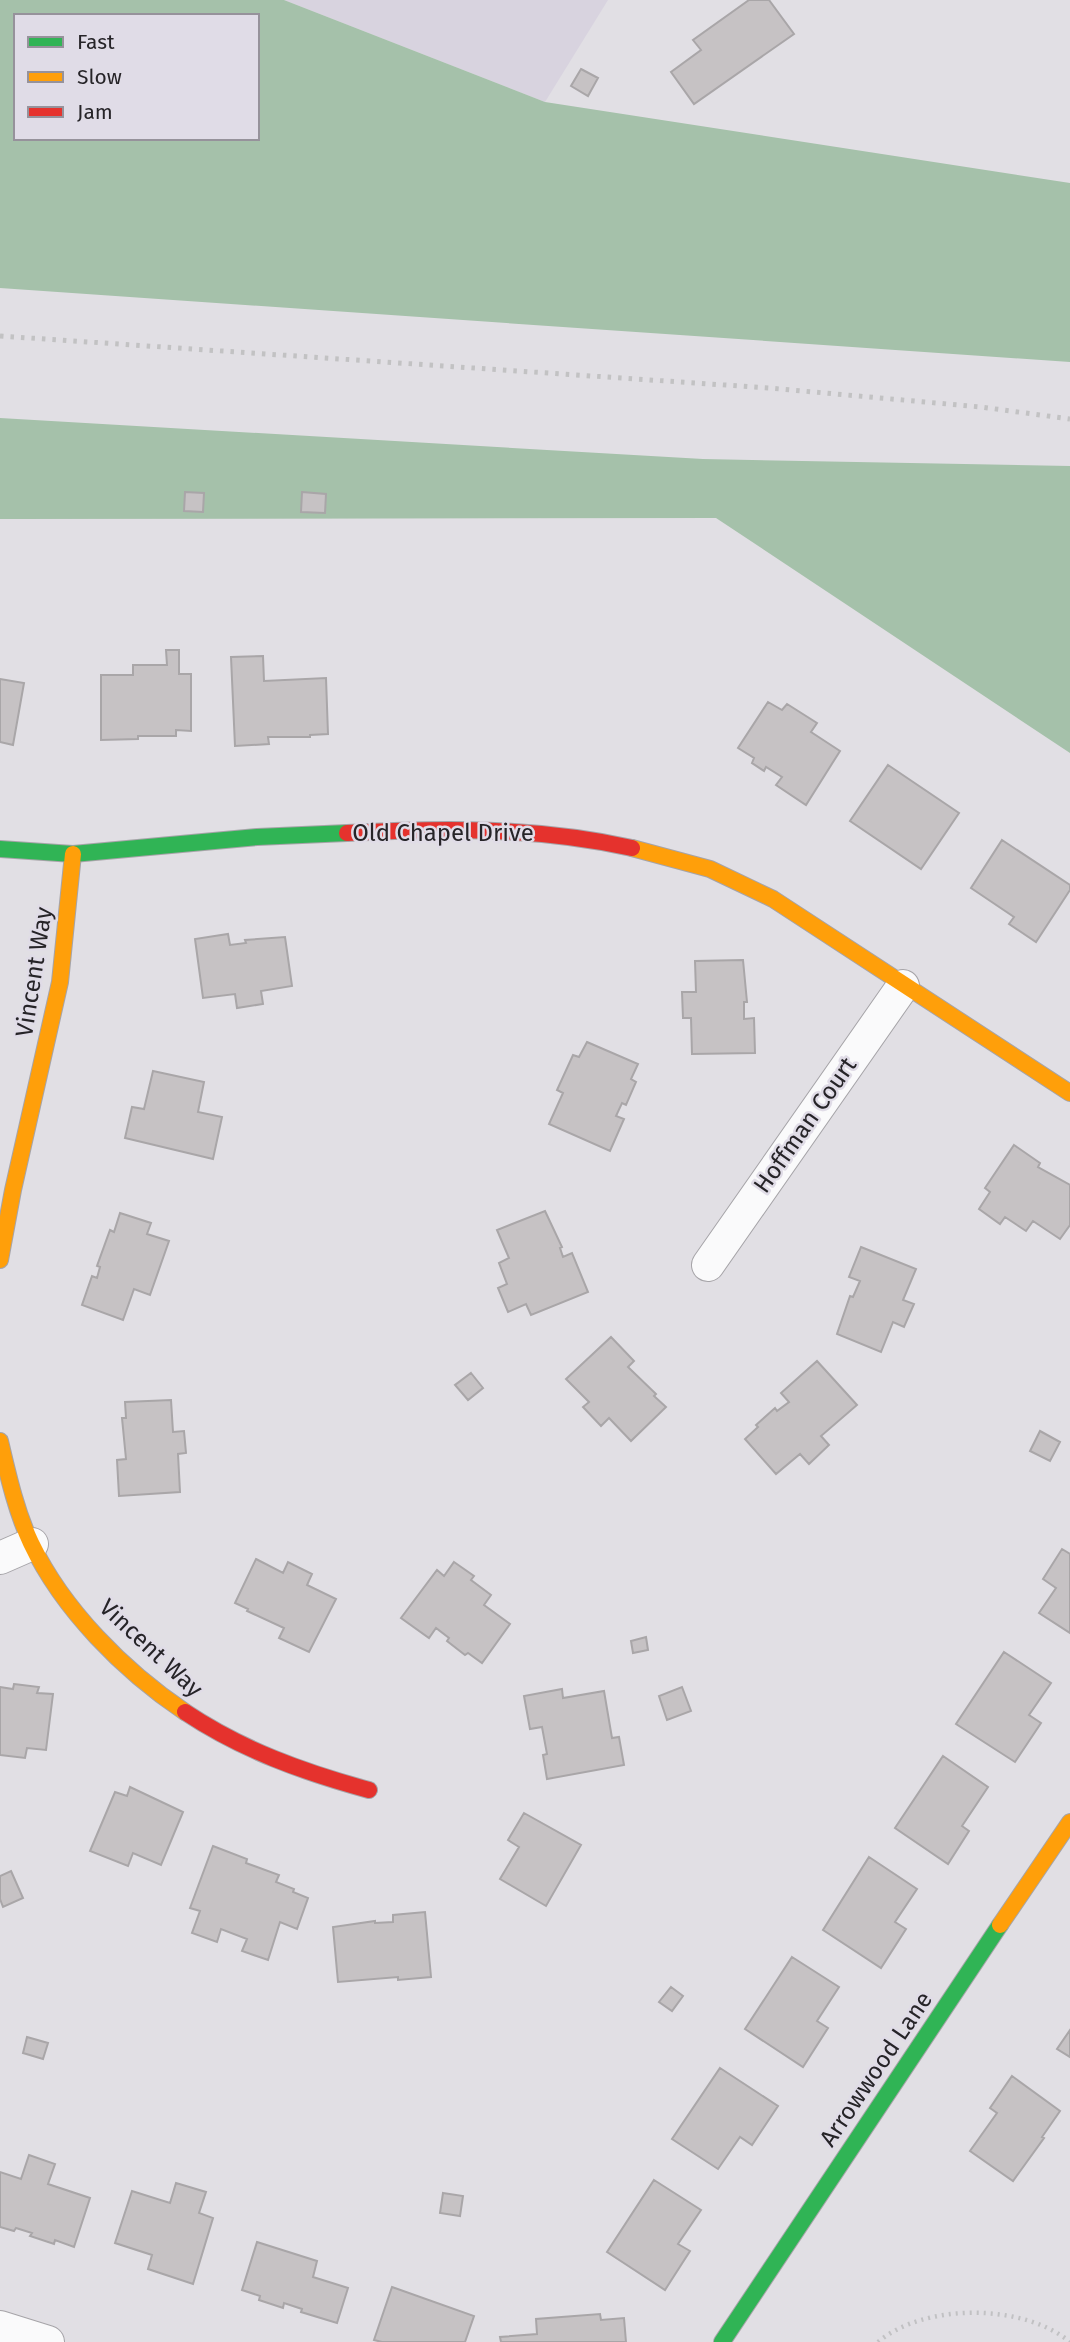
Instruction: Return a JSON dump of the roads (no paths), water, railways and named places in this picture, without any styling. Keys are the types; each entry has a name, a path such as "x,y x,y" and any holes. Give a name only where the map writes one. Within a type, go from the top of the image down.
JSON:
{"street":[{"name":"Old Chapel Drive","path":"0,849 73,854 257,837 416,829 488,829 551,834 657,853 710,869 773,899 1070,1093"},
{"name":"Vincent Way","path":"0,1260 60,979 73,854"},
{"name":"Hoffman Court","path":"708,1265 903,986"},
{"name":"Vincent Way","path":"0,1441 11,1487 32,1545 59,1590 94,1630 141,1676 189,1716 238,1744 369,1790"},
{"path":"0,1558 32,1545"},
{"name":"Arrowwood Lane","path":"722,2342 1070,1822"},
{"path":"0,2327 48,2342"}],"railway":[{"path":"0,336 769,388 981,407 1070,419"}]}
